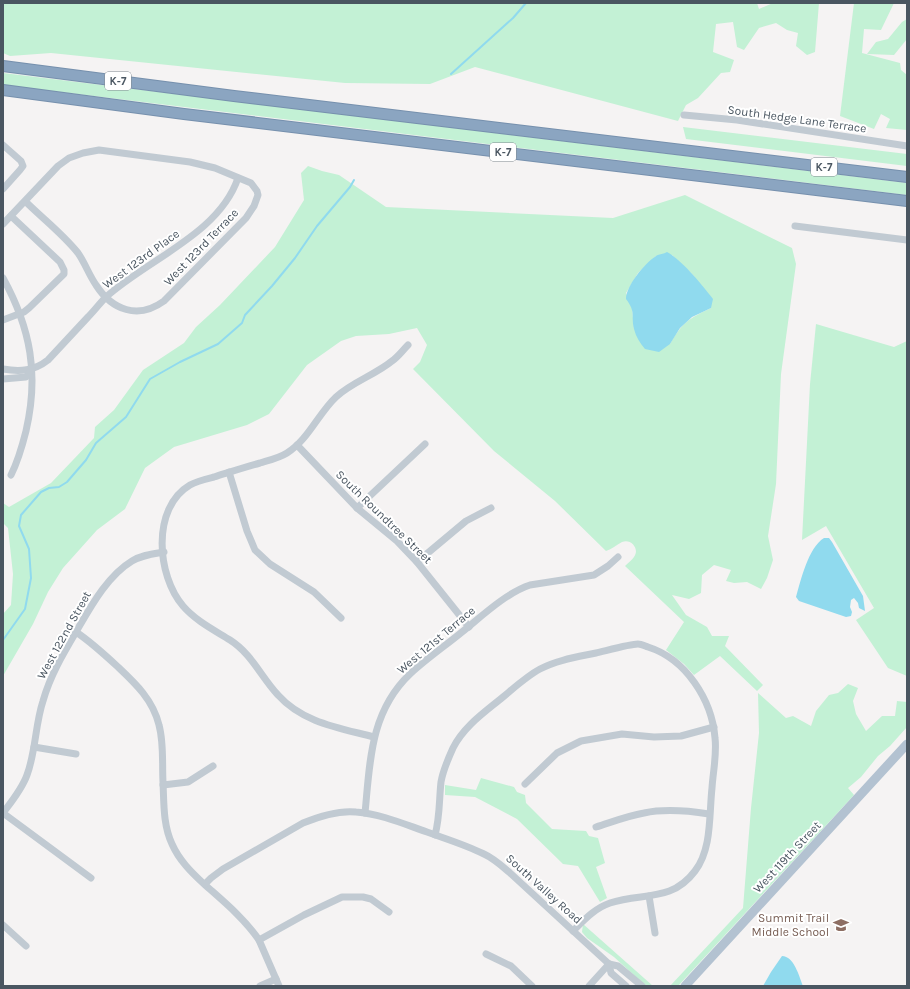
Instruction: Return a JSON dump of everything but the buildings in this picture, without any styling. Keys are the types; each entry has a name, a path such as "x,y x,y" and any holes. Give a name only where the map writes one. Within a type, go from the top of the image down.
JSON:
{"highway":[{"name":"K-7","path":"3,66 907,177"},
{"name":"K-7","path":"3,90 184,114 907,201"}],"main road":[{"name":"West 119th Street","path":"685,986 907,744"}],"street":[{"name":"South Hedge Lane Terrace","path":"684,115 737,120 907,146"},
{"path":"3,145 21,161 23,166 3,189"},
{"path":"3,224 58,166 69,158 83,153 99,150 190,162 215,168 238,178"},
{"name":"West 123rd Place","path":"3,369 14,371 32,369 42,365 106,297 130,278 208,224 225,205 234,192 238,178"},
{"name":"West 123rd Terrace","path":"106,297 114,304 128,311 150,310 164,302 240,225 254,206 258,195 257,191 250,183 238,178"},
{"path":"25,201 71,245 82,259 96,286 106,297"},
{"path":"3,320 20,313 37,302 64,274 64,270 60,262 11,216"},
{"path":"795,226 907,240"},
{"path":"3,278 20,313 29,344 32,369 32,396 30,411 20,454 11,475"},
{"path":"374,737 316,721 302,714 288,704 273,689 257,666 236,644 196,619 183,606 170,582 164,552 164,523 168,511 175,500 190,485 278,458 289,452 297,445 336,396 349,386 393,361 408,345"},
{"name":"West 123rd Place","path":"3,379 26,377 32,369"},
{"path":"357,508 425,444"},
{"name":"South Roundtree Street","path":"297,445 357,508 397,541 417,562 469,627"},
{"path":"229,472 246,531 255,550 270,564 314,592 341,618"},
{"path":"417,562 466,521 491,508"},
{"name":"West 122nd Street","path":"3,813 20,791 26,779 34,747 36,727 48,686 58,663 95,598 124,566 140,557 164,552"},
{"name":"West 121st Terrace","path":"365,813 374,737 380,716 402,682 416,669 520,588 530,585 594,575 618,557"},
{"path":"76,632 91,642 136,685 150,703 157,717 161,735 165,823 171,844 184,864 247,924 259,940 278,982 260,986"},
{"path":"435,835 439,815 441,783 445,767 457,742 475,720 516,686 542,668 564,660 637,644 657,650 684,669 698,687 714,727 715,740 713,779 706,846 702,859 695,871 676,889 662,894 618,901 604,906 592,913 573,931"},
{"path":"525,784 557,753 581,741 622,734 654,737 681,736 714,727"},
{"path":"34,747 76,754"},
{"path":"163,785 188,782 213,766"},
{"path":"596,827 637,814 653,811 692,811 709,814"},
{"path":"205,884 210,878 223,869 303,823 325,815 355,812 365,813"},
{"path":"3,813 91,878"},
{"name":"South Valley Road","path":"365,813 386,818 483,853 505,868 609,964 618,966 642,986"},
{"path":"649,896 655,933"},
{"path":"259,940 304,915 342,897 362,897 371,899 389,912"},
{"path":"3,925 26,946"},
{"path":"486,954 511,966 532,986"},
{"path":"589,986 609,964"},
{"name":"South Valley Road","path":"609,964 611,973 626,986"}],"green space":[{"path":"3,3 757,3 759,9 773,3 819,3 815,52 807,55 796,46 798,33 787,30 776,23 759,28 744,50 737,47 733,22 716,24 713,52 734,60 730,72 721,73 698,98 686,105 678,121 475,67 430,84 345,83 51,53 10,56 3,53"},
{"path":"854,3 894,3 881,30 864,29 862,53 900,63 901,70 907,75 907,130 886,128 890,119 881,114 874,129 840,116"},
{"path":"907,19 907,39 894,55 867,54 876,42 888,39 902,22"},
{"path":"3,73 907,183 907,195 3,85"},
{"path":"683,127 907,154 907,166 686,139"},
{"path":"308,166 339,175 386,207 613,218 685,195 792,248 796,264 781,374 776,484 768,536 773,560 767,578 761,589 747,582 734,583 726,581 731,570 714,565 702,575 701,593 689,599 672,595 686,615 707,627 712,636 729,636 725,646 763,685 757,691 720,656 694,675 684,664 666,650 684,622 625,566 636,554 634,545 625,541 606,551 555,501 494,451 413,369 420,362 427,345 417,328 389,334 356,336 341,341 307,365 269,414 247,425 174,447 145,468 125,509 97,530 63,568 48,592 33,624 3,676 3,614 11,605 13,574 8,528 3,523 3,503 9,507 51,483 94,438 95,427 114,410 143,370 184,343 196,327 220,305 275,247 304,200 301,173","holes":["672,255 694,276 711,308 687,322 670,344 634,329 632,307 626,293 638,273 656,256"]},
{"path":"816,324 894,347 907,341 907,676 888,668 856,620 874,608 826,526 802,540 810,384"},
{"path":"848,684 858,688 853,701 856,714 866,731 882,716 895,716 897,701 907,702 907,727 890,746 878,756 861,777 848,788 854,795 678,986 670,986 743,908 759,733 758,693 786,718 793,716 811,726 816,711 829,695 838,693"},
{"path":"481,778 514,787 517,792 525,795 526,803 552,829 586,831 589,836 598,838 605,863 596,867 607,898 600,902 578,866 563,864 517,819 475,797 445,795 445,785 476,790"},
{"path":"583,924 653,986 646,986 614,957 587,938 582,932"}],"water":[{"path":"667,252 686,267 713,299 711,308 692,317 680,328 670,344 659,352 645,349 640,342 634,329 631,307 626,299 632,282 641,270 656,256"},
{"path":"824,538 829,538 832,542 863,596 865,611 859,608 858,603 854,598 851,600 851,616 846,617 799,601 796,597 809,557 818,543"},
{"path":"782,956 790,959 793,963 803,986 763,986"}],"waterway":[{"path":"451,74 513,18 526,3"},
{"path":"3,640 25,609 31,578 29,549 19,526 21,515 41,492 49,488 59,487 67,482 86,460 96,443 126,417 150,379 180,362 218,344 242,323 245,315 295,258 317,226 350,187 354,180"}],"place":[{"name":"Summit Trail Middle School","path":"841,925"}]}
